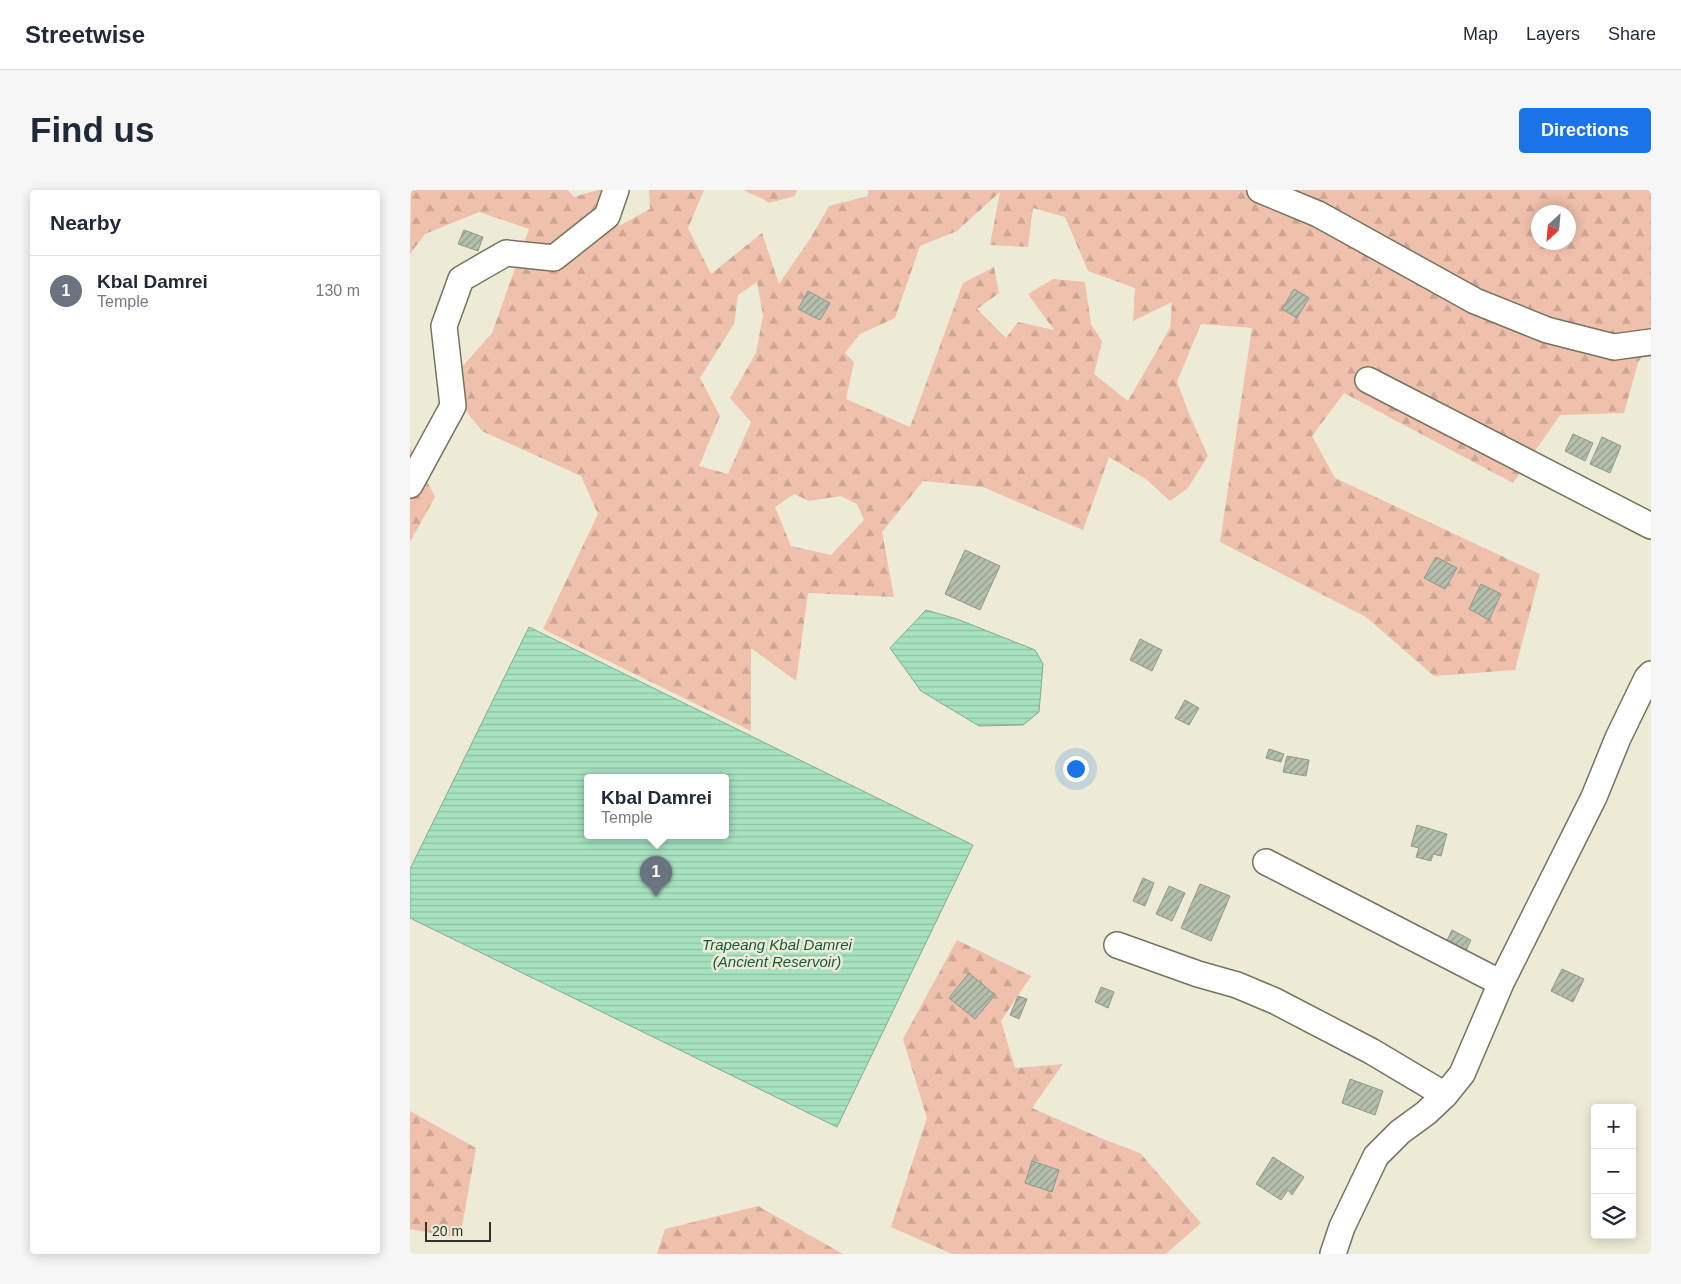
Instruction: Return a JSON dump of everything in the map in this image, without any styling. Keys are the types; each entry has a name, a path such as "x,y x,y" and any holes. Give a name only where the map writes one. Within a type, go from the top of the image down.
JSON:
{"street":[{"path":"410,485 453,406 444,326 462,279 506,253 554,258 607,216 616,190"},
{"path":"1260,190 1318,214 1475,301 1547,330 1614,347 1651,342"},
{"path":"1368,380 1651,526"},
{"path":"1332,1254 1342,1227 1376,1156 1400,1132 1426,1113 1445,1095 1462,1074 1501,983 1594,797 1618,738 1651,674"},
{"path":"1266,862 1501,983"},
{"path":"1117,945 1198,974 1237,985 1275,1001 1371,1051 1445,1095"}],"green space":[{"path":"411,190 568,190 574,197 598,190 612,190 619,226 650,209 649,190 704,190 688,228 711,274 762,233 779,284 810,239 829,206 868,196 868,190 1651,190 1651,339 1638,363 1624,413 1560,415 1513,483 1344,393 1312,436 1335,478 1540,574 1515,670 1434,676 1366,617 1220,542 1252,328 1201,324 1177,382 1208,456 1188,488 1170,501 1147,480 1109,457 1083,530 983,487 923,481 882,532 894,597 808,593 796,681 751,648 751,731 543,629 598,514 581,476 482,431 446,385 492,333 529,229 479,212 425,234 410,254","holes":["1000,192 990,245 1028,247 1033,208 1065,217 1088,271 1135,288 1133,321 1172,302 1170,328 1128,401 1094,374 1102,341 1091,324 1085,282 1053,279 1028,294 1054,330 1018,322 1006,338 977,309 999,293 994,267 963,283 910,427 846,399 854,362 845,353 860,334 895,318 920,246 957,231","757,282 763,316 756,353 730,398 751,422 728,474 699,466 720,416 700,378 734,324 738,295","794,494 809,501 841,496 857,504 864,520 831,555 791,546 775,507"]},
{"path":"743,190 797,190 795,196 769,203"},
{"path":"410,447 435,497 410,542"},
{"path":"957,940 1031,976 1001,1021 1015,1068 1063,1064 1032,1108 1140,1153 1201,1223 1166,1254 952,1254 891,1227 927,1118 903,1039"},
{"path":"410,1111 476,1148 460,1238 410,1229"},
{"path":"758,1206 843,1254 657,1254 665,1229"}],"water":[{"path":"926,610 957,619 1035,650 1043,664 1039,712 1023,725 979,726 921,691 890,648"},
{"name":"Trapeang Kbal Damrei (Ancient Reservoir)","path":"529,627 973,845 837,1127 410,918 410,869"}],"building":[{"path":"464,230 483,237 478,251 458,244"},
{"path":"1294,289 1309,298 1297,318 1282,309"},
{"path":"808,291 830,303 820,320 798,309"},
{"path":"1573,434 1593,443 1585,461 1565,451"},
{"path":"1602,437 1621,446 1610,473 1590,464"},
{"path":"965,550 1000,566 980,610 945,594"},
{"path":"1436,557 1457,568 1445,589 1424,578"},
{"path":"1481,584 1501,594 1489,620 1469,609"},
{"path":"1140,639 1162,650 1152,671 1130,660"},
{"path":"1185,700 1199,708 1189,725 1175,718"},
{"path":"1269,749 1284,754 1281,762 1266,758"},
{"path":"1287,756 1309,760 1306,776 1283,772"},
{"path":"1417,825 1447,834 1441,856 1433,854 1431,861 1416,857 1419,848 1411,846"},
{"path":"1143,878 1154,883 1145,906 1133,901"},
{"path":"1200,884 1230,896 1211,941 1181,928"},
{"path":"1169,886 1185,893 1172,921 1156,914"},
{"path":"1452,930 1471,940 1462,959 1443,949"},
{"path":"1562,969 1584,979 1573,1002 1551,991"},
{"path":"969,973 995,995 975,1019 949,998"},
{"path":"1101,987 1114,992 1108,1008 1095,1002"},
{"path":"1018,996 1027,999 1019,1019 1010,1015"},
{"path":"1350,1079 1383,1091 1375,1115 1342,1103"},
{"path":"1273,1157 1304,1177 1292,1195 1288,1190 1281,1200 1256,1184"},
{"path":"1032,1161 1059,1170 1052,1192 1025,1183"}],"place":[{"name":"Kbal Damrei","path":"656,897"}]}
